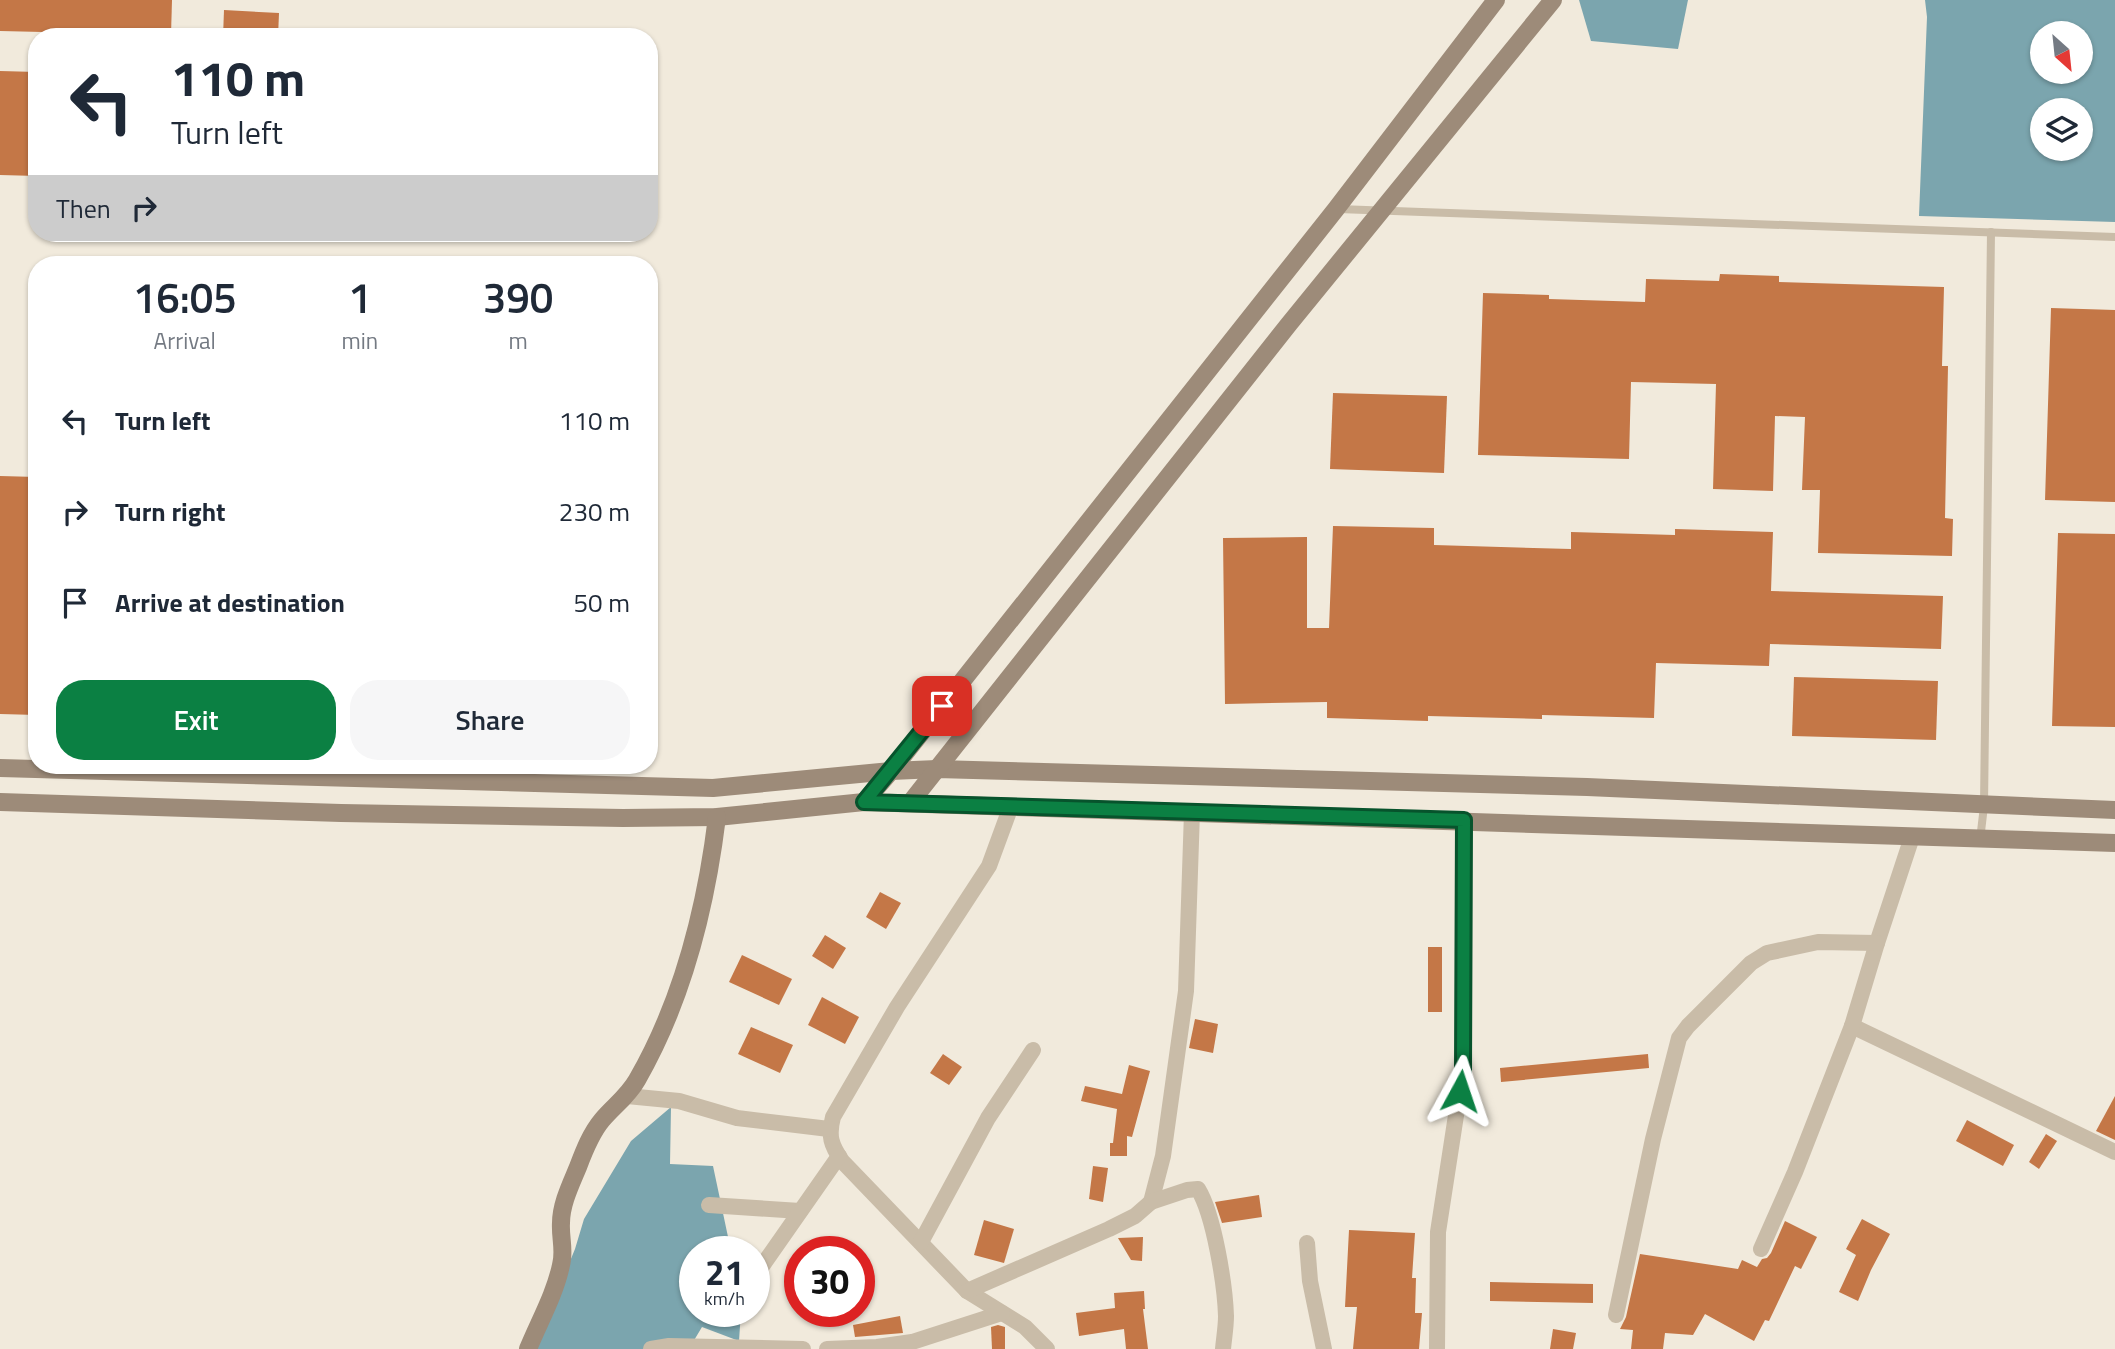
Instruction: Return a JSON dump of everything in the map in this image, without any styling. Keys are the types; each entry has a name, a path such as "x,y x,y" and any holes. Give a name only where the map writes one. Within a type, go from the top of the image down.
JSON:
{"street":[{"path":"864,802 1336,209 1496,0"},
{"path":"911,803 1289,324 1553,0"},
{"path":"0,768 28,768"},
{"path":"316,774 713,788 937,769 1587,787 2115,810"},
{"path":"0,802 539,818 717,817 864,802 2115,843"},
{"path":"1011,806 989,866 897,1007 829,1129 830,1139 839,1156 967,1291 1025,1327 1047,1349"},
{"path":"1151,1202 1163,1156 1186,991 1192,812"},
{"path":"527,1349 562,1264 561,1215 577,1170 601,1121 627,1096 656,1042 688,961 712,855 717,817"},
{"path":"1437,1349 1438,1232 1463,1070 1464,820"},
{"path":"1761,1249 1853,1026 1912,837"},
{"path":"1616,1315 1650,1151 1679,1038 1751,963 1767,953 1818,942 1877,943"},
{"path":"1853,1026 2115,1152"},
{"path":"921,1242 988,1118 1033,1050"},
{"path":"627,1096 679,1101 737,1118 829,1129"},
{"path":"770,1254 839,1156"},
{"path":"967,1291 1109,1229 1135,1216 1151,1202 1198,1189 1218,1252 1226,1317 1223,1349"},
{"path":"709,1205 800,1211"},
{"path":"1307,1243 1313,1302 1324,1349"},
{"path":"827,1349 877,1347 912,1342 1002,1313"},
{"path":"651,1349 669,1346 803,1349"}],"lane":[{"path":"1336,209 2115,237"},
{"path":"1980,840 1984,806 1991,232"}],"water":[{"path":"1579,0 1688,0 1678,49 1591,41"},
{"path":"1925,0 2115,0 2115,222 1919,216 1927,17"},
{"path":"671,1107 670,1164 713,1166 728,1236 679,1236 679,1327 702,1327 690,1347 534,1349 575,1249 584,1219 631,1141"},
{"path":"702,1327 740,1327 739,1341"}],"building":[{"path":"0,0 172,0 171,28 28,28 28,32 0,31"},
{"path":"224,10 279,13 278,28 223,28"},
{"path":"0,71 28,72 28,176 0,175"},
{"path":"1720,274 1779,276 1779,282 1944,287 1942,366 1948,366 1945,518 1953,519 1952,556 1818,553 1820,490 1802,490 1805,417 1775,416 1773,491 1713,489 1716,384 1631,382 1629,459 1478,455 1483,293 1549,295 1549,299 1645,302 1646,279 1719,281"},
{"path":"2051,308 2115,310 2115,502 2045,500"},
{"path":"1333,393 1447,396 1444,473 1330,469"},
{"path":"0,476 28,477 28,715 0,714"},
{"path":"1333,526 1434,528 1434,545 1571,549 1571,532 1675,535 1675,529 1773,532 1771,591 1943,596 1941,649 1770,644 1769,666 1656,663 1654,718 1428,716 1428,721 1327,718 1327,702 1225,704 1223,538 1307,537 1307,628 1329,628"},
{"path":"2058,533 2115,534 2115,727 2052,726"},
{"path":"1794,677 1938,681 1936,740 1792,736"},
{"path":"880,892 901,903 886,929 866,917"},
{"path":"825,935 846,948 833,969 812,956"},
{"path":"1428,947 1442,947 1442,1012 1428,1012"},
{"path":"742,955 792,979 779,1005 729,982"},
{"path":"822,997 859,1017 845,1044 808,1025"},
{"path":"1195,1019 1218,1024 1213,1053 1189,1048"},
{"path":"751,1027 793,1045 780,1073 738,1054"},
{"path":"943,1054 962,1067 949,1085 930,1073"},
{"path":"1648,1054 1649,1068 1501,1082 1500,1068"},
{"path":"1129,1065 1150,1071 1132,1137 1127,1136 1127,1156 1110,1156 1117,1109 1081,1101 1085,1086 1122,1094"},
{"path":"2115,1096 2115,1140 2096,1131"},
{"path":"1967,1120 2014,1145 2003,1166 1956,1141"},
{"path":"2046,1134 2057,1141 2039,1169 2029,1162"},
{"path":"1093,1166 1108,1168 1103,1202 1089,1199"},
{"path":"1259,1195 1262,1217 1222,1223 1215,1202"},
{"path":"1862,1219 1890,1234 1858,1301 1839,1292 1856,1255 1846,1249"},
{"path":"984,1220 1014,1229 1004,1263 974,1255"},
{"path":"1785,1221 1817,1237 1801,1269 1795,1266 1769,1321 1765,1320 1754,1341 1705,1314 1693,1335 1665,1333 1663,1349 1631,1349 1633,1330 1620,1329 1626,1317 1640,1254 1738,1269 1742,1260 1757,1267 1762,1259 1771,1253"},
{"path":"1349,1230 1415,1233 1412,1278 1416,1278 1415,1313 1422,1313 1419,1349 1353,1349 1357,1307 1345,1307"},
{"path":"1143,1237 1142,1261 1131,1260 1118,1238"},
{"path":"1490,1282 1593,1284 1593,1303 1490,1301"},
{"path":"1144,1291 1143,1309 1148,1349 1126,1349 1124,1329 1079,1336 1076,1313 1115,1308 1114,1293"},
{"path":"900,1316 903,1333 855,1337 853,1327 875,1327 875,1321"},
{"path":"991,1327 1005,1327 1005,1349 992,1349"},
{"path":"1553,1329 1576,1333 1573,1349 1550,1349"}],"route":[{"path":"942,706 864,802 1464,820 1463,1070 1460,1091"}]}
